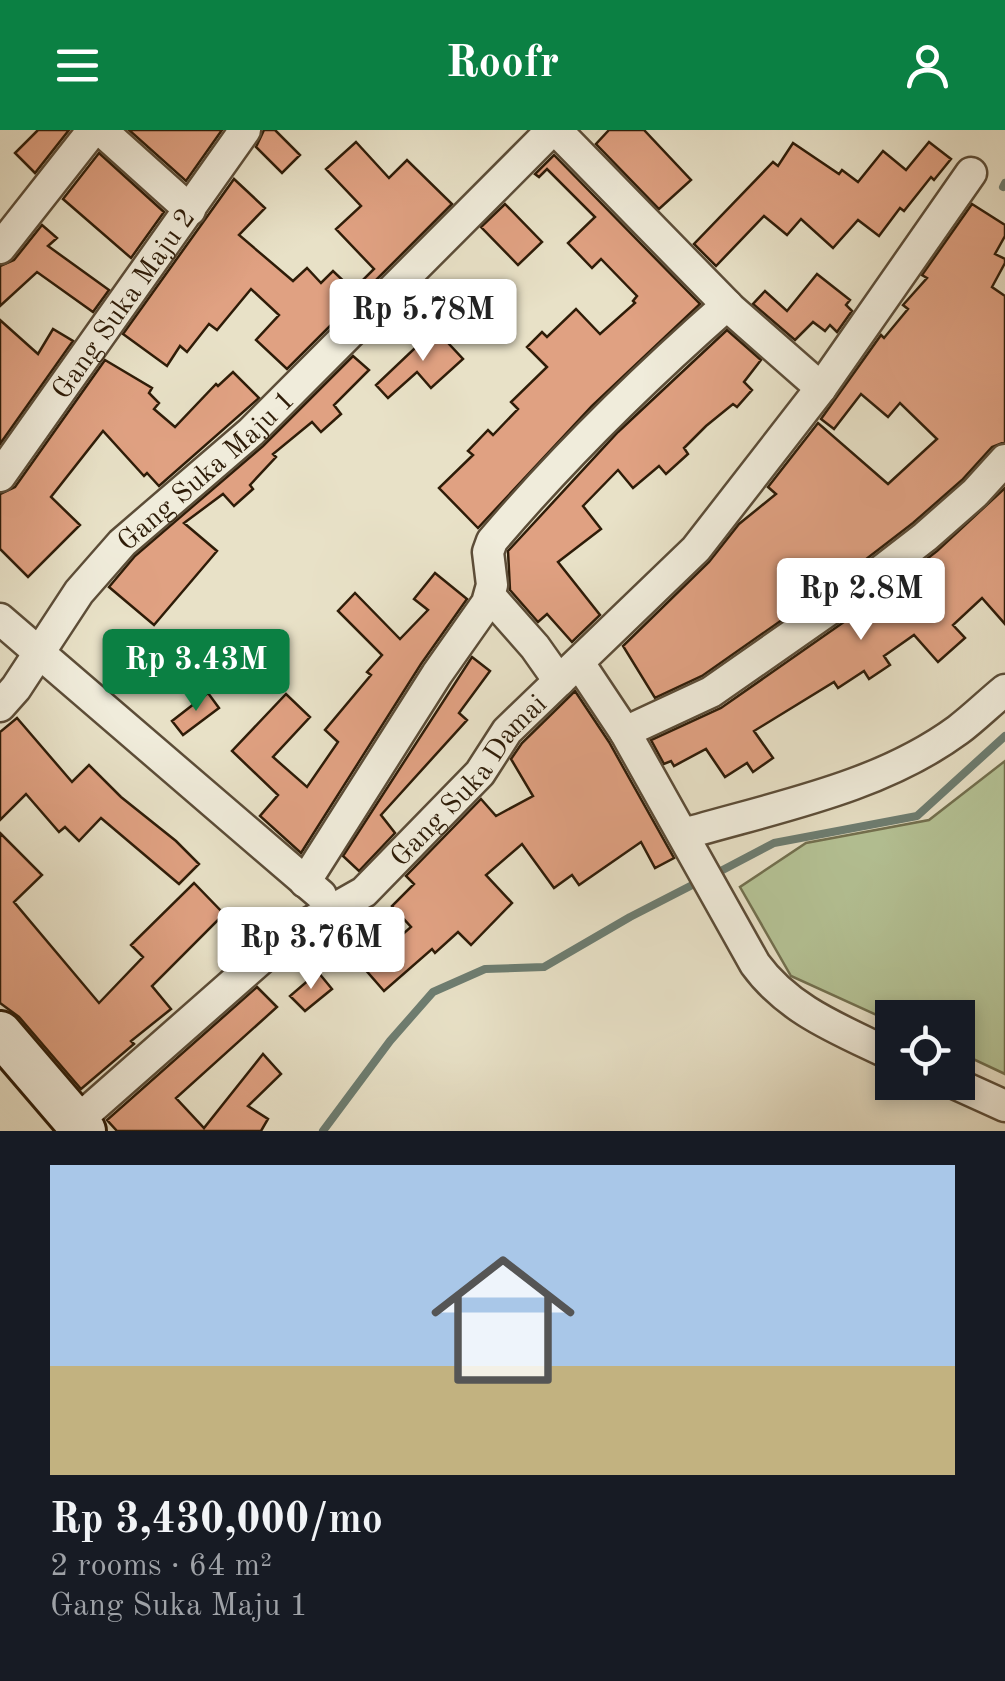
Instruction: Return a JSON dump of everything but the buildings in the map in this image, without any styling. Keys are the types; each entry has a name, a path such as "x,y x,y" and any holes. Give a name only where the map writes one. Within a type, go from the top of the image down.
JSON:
{"main road":[{"path":"0,1033 70,1128"},
{"path":"0,1072 70,1128"}],"street":[{"path":"0,248 93,130"},
{"path":"102,130 190,210"},
{"name":"Gang Suka Maju 2","path":"0,476 245,130"},
{"path":"554,130 727,305 822,388 971,173"},
{"name":"Gang Suka Maju 1","path":"0,706 70,605 122,543 251,432 554,130"},
{"path":"305,882 490,596 488,552 492,540 634,388 727,305"},
{"name":"Gang Suka Damai","path":"70,1128 273,948 364,892 396,862 480,773 507,731 696,549 822,388"},
{"path":"625,732 711,692 850,595 975,493 1005,460"},
{"path":"490,596 535,647 569,672 625,732 754,964 772,988 797,1008 875,1047"},
{"path":"0,619 335,907"},
{"path":"684,834 826,793 892,768 956,731 1005,690"},
{"path":"975,1092 1005,1106"}],"green space":[{"path":"1005,761 1005,1074 975,1060 975,1000 875,1000 875,1014 791,976 740,887 806,843 929,820"}],"waterway":[{"path":"1003,187 1005,183"},
{"path":"715,874 774,843 917,816 1005,736"},
{"path":"323,1131 390,1041 433,992 485,969 544,967 702,880"}]}
